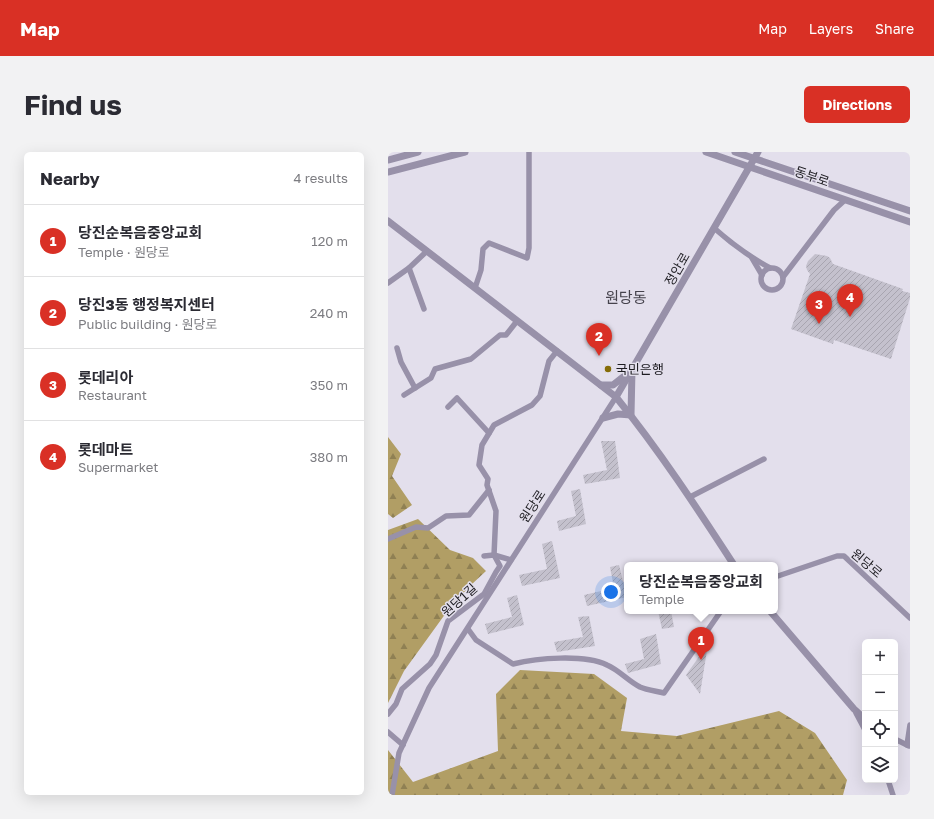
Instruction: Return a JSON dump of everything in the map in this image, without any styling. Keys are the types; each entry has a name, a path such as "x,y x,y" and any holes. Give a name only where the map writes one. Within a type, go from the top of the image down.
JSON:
{"street":[{"path":"388,160 418,152"},
{"path":"388,172 465,152"},
{"path":"475,288 481,270 483,249 489,243 527,258 529,248 529,152"},
{"name":"동부로","path":"706,152 910,222"},
{"name":"동부로","path":"735,152 756,155 910,211"},
{"name":"정안로","path":"616,397 756,155"},
{"path":"770,268 762,275 761,280 763,285 768,289 778,288 783,277 834,210 845,200"},
{"path":"388,221 616,397 632,415 690,497 732,562"},
{"path":"714,228 751,258 770,268 778,270 782,273 783,277"},
{"path":"388,283 409,268 427,251"},
{"path":"751,258 762,275"},
{"path":"778,270 794,263"},
{"path":"409,268 424,309"},
{"path":"404,395 431,378 435,369 471,359 500,335 506,335 517,321"},
{"path":"397,348 401,362 415,388"},
{"name":"원당1길","path":"388,714 396,704 402,689 430,664 436,656 448,621 484,594 500,566 494,555 496,511 487,485 488,479 479,465 482,444 494,426 532,405 540,396 549,361 557,351"},
{"path":"601,385 613,385 632,370"},
{"path":"632,370 632,415"},
{"name":"원당로","path":"392,795 399,753 429,688 616,397"},
{"path":"448,407 457,398 489,433"},
{"path":"603,418 618,414 632,415"},
{"path":"690,497 764,459"},
{"path":"388,539 416,527 428,528 446,516 469,515 489,490"},
{"path":"484,556 494,555 511,560"},
{"name":"원당로","path":"778,576 837,556 844,556 910,618"},
{"path":"468,629 476,640 513,664 526,660 571,658 594,661 607,665 639,686 664,693 719,614"},
{"path":"773,614 854,709 862,716"},
{"path":"854,709 862,724"},
{"path":"898,741 908,746 910,725"},
{"path":"388,732 403,744"},
{"path":"890,783 894,795"}],"green space":[{"path":"388,437 401,454 392,476 412,505 393,518 388,514"},
{"path":"418,519 450,550 473,558 486,571 451,606 404,671 388,703 388,530"},
{"path":"520,670 594,674 627,698 621,731 677,736 779,711 815,733 847,780 843,795 388,795 388,750 413,782 498,751 496,694"}],"building":[{"path":"815,254 827,256 833,264 903,289 902,291 910,293 910,298 891,359 834,340 833,344 791,329 810,274 806,266 808,261"},
{"path":"601,441 615,441 620,478 585,484 583,475 607,470"},
{"path":"580,489 586,524 559,531 557,521 576,516 571,491"},
{"path":"552,541 560,578 522,586 519,575 547,569 542,544"},
{"path":"619,565 624,585 624,598 587,606 584,595 614,588 610,567"},
{"path":"517,595 524,625 488,634 485,624 512,617 507,598"},
{"path":"659,614 672,614 674,627 662,629"},
{"path":"589,616 595,646 557,652 554,642 583,637 578,617"},
{"path":"656,634 661,664 628,673 625,664 644,659 640,639"},
{"path":"708,644 700,694 686,675"}],"place":[{"name":"롯데마트","path":"850,317"},
{"name":"롯데리아","path":"819,324"},
{"name":"당진3동 행정복지센터","path":"599,356"},
{"name":"국민은행","path":"608,369"},
{"name":"당진순복음중앙교회","path":"701,660"}],"district":[{"name":"원당동","path":"626,297"}]}
